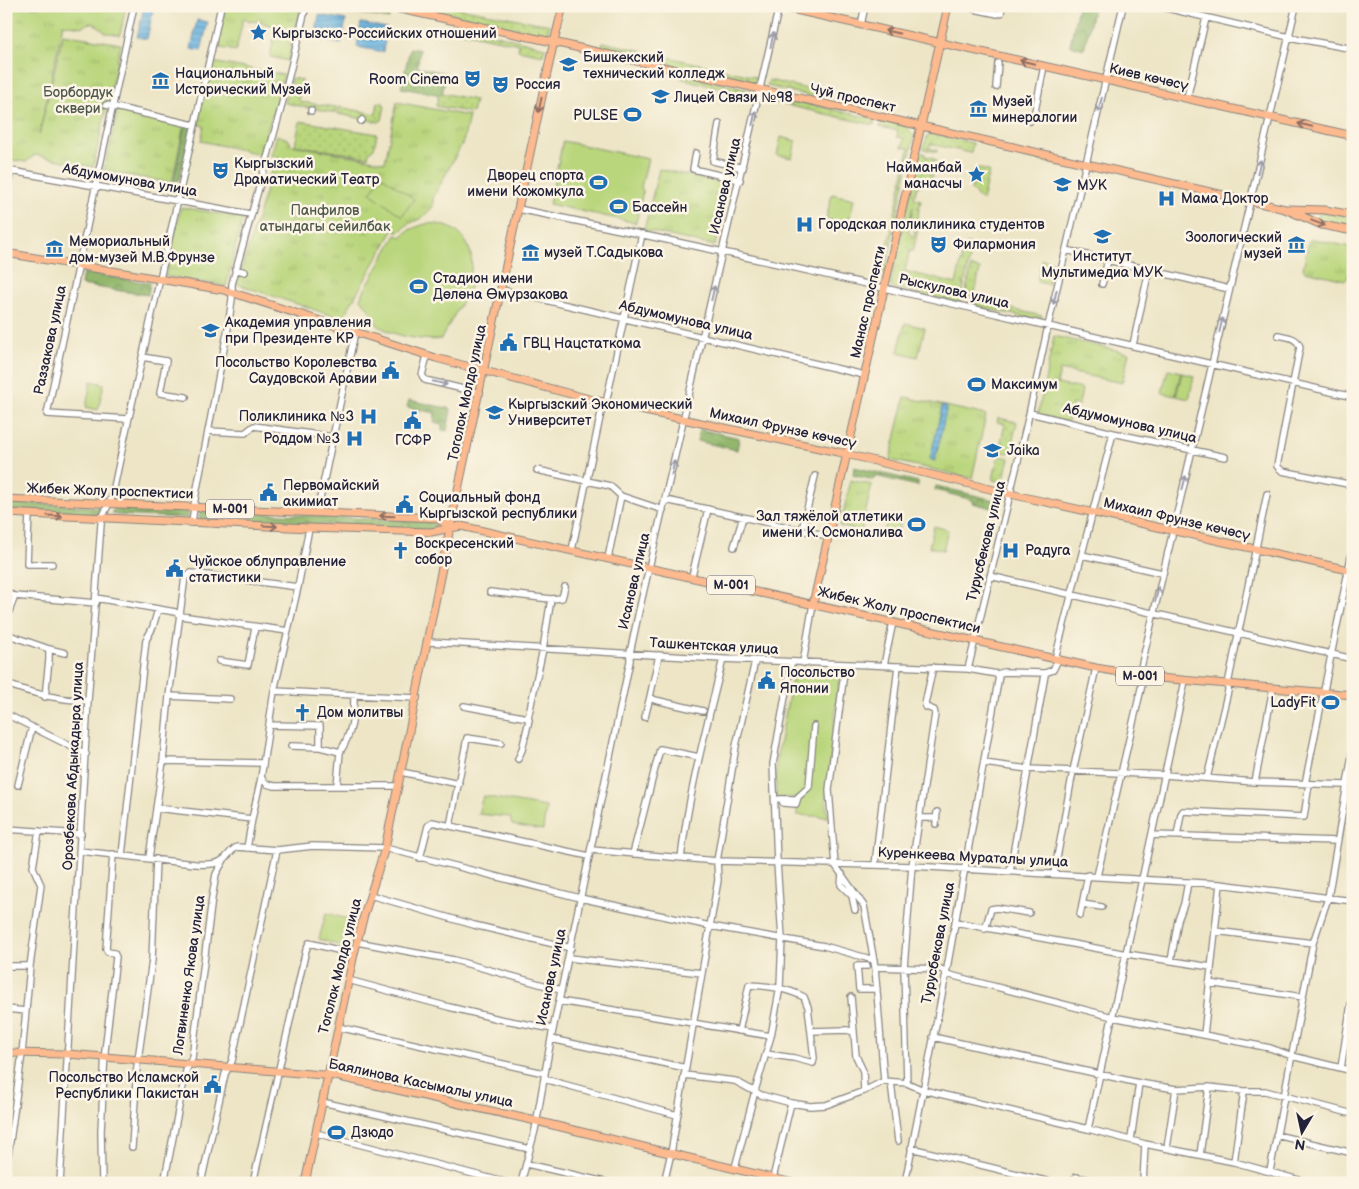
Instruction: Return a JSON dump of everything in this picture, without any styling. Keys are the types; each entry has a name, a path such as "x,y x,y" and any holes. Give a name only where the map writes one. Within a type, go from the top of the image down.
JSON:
{"main road":[{"name":"Чуй проспект","path":"386,6 554,42 1285,209 1325,210 1353,215"},
{"name":"Тоголок Молдо улица","path":"305,1183 354,954 385,848 518,209 563,6"},
{"name":"Киев көчөсү","path":"779,6 1351,136"},
{"name":"Манас проспекти","path":"813,604 948,6"},
{"name":"Чуй проспект","path":"1285,209 1322,226 1353,231"},
{"name":"Михаил Фрунзе көчөсү","path":"6,253 232,292 484,373 606,403 846,454 1011,494 1350,571"},
{"name":"Жибек Жолу проспектиси","path":"6,498 436,518 451,527"},
{"name":"Жибек Жолу проспектиси","path":"6,513 192,523 435,532 461,526 692,576 1096,668 1185,681 1350,695"},
{"name":"Баялинова Касымалы улица","path":"6,1053 68,1054 328,1075 536,1121 793,1183"}],"street":[{"name":"Раззакова улица","path":"128,419 47,414 109,105 134,6"},
{"name":"Орозбекова Абдыкадыра улица","path":"60,1183 88,701 102,518 112,497 220,6"},
{"path":"192,523 228,328 232,284 280,112 306,6"},
{"name":"Исанова улица","path":"521,1183 536,1121 630,653 779,6"},
{"path":"861,25 865,6"},
{"path":"972,6 974,9 998,14 1001,13 1002,6"},
{"name":"Турусбекова улица","path":"968,669 1030,414 1048,326 1123,6"},
{"path":"1158,6 1353,49"},
{"path":"1097,876 1162,573 1296,6"},
{"path":"1187,98 1206,18"},
{"path":"996,87 998,63"},
{"path":"1030,121 1035,111 1044,66"},
{"path":"109,105 194,125"},
{"path":"719,124 713,161 743,168"},
{"path":"1351,136 1353,124"},
{"path":"696,153 693,169 740,180"},
{"path":"6,194 9,171"},
{"name":"Абдумомунова улица","path":"9,171 250,214"},
{"name":"Рыскулова улица","path":"518,209 723,251 884,287 1353,397"},
{"path":"572,550 602,408 606,403 625,319 642,234"},
{"path":"1066,250 1229,289"},
{"path":"1102,284 1108,260"},
{"path":"236,269 245,272"},
{"path":"1133,345 1148,270"},
{"name":"Абдумомунова улица","path":"502,290 864,375"},
{"path":"317,513 355,332"},
{"path":"1278,335 1293,339 1298,342 1300,347 1278,466 1282,471 1353,485"},
{"path":"427,356 422,375 425,380 480,393"},
{"path":"142,357 166,361 160,393 186,397"},
{"name":"Абдумомунова улица","path":"1030,414 1225,456"},
{"path":"208,430 245,433 254,426 333,437"},
{"path":"968,669 997,674 1004,672 1045,674 1053,670 1113,433"},
{"path":"537,470 610,486 621,496 663,510"},
{"path":"802,530 815,476"},
{"path":"1207,778 1220,720 1224,711 1267,494"},
{"path":"608,558 621,496"},
{"path":"666,500 828,536"},
{"path":"692,576 708,509"},
{"path":"29,514 27,564 52,564"},
{"path":"734,547 743,517"},
{"path":"247,848 261,778 274,691 298,587 309,528"},
{"path":"1177,836 1183,811 1304,817 1307,784 1323,692 1350,571 1353,547"},
{"path":"1082,555 1162,573"},
{"path":"149,858 163,761 169,696 185,577 191,573 298,587"},
{"path":"990,576 1353,659"},
{"path":"490,592 551,599 562,598 566,587"},
{"path":"6,593 15,596 96,601 158,609 175,612 181,616 288,631"},
{"path":"6,619 15,596"},
{"path":"518,759 529,720 551,599"},
{"path":"803,663 813,604"},
{"path":"122,855 146,640 154,627 158,609"},
{"path":"884,665 893,622"},
{"path":"219,661 248,665 255,627"},
{"path":"6,634 66,653"},
{"name":"Ташкентская улица","path":"428,642 723,660 968,669"},
{"path":"45,697 49,649"},
{"path":"645,717 659,655"},
{"path":"681,858 685,823 699,757 723,660"},
{"path":"664,1183 678,1115 718,880 717,861 736,746 755,661"},
{"path":"735,1168 771,1036 780,987 782,938 773,764 791,663"},
{"path":"845,665 829,790 835,865 864,906 875,967 884,1081"},
{"path":"875,865 898,666"},
{"path":"907,1083 904,967 912,866 935,714 934,710 926,707 925,704 932,667"},
{"path":"1054,874 1073,772 1096,668"},
{"name":"Турусбекова улица","path":"906,1183 911,1148 965,870 999,676 997,674"},
{"path":"1010,872 1045,674"},
{"path":"1088,1129 1185,681"},
{"path":"6,684 45,697 88,701"},
{"path":"1255,782 1273,688"},
{"path":"274,691 417,698"},
{"path":"338,786 340,752 346,743 354,720 354,695"},
{"path":"169,696 230,699"},
{"path":"650,697 703,710"},
{"path":"464,706 528,718"},
{"path":"6,714 86,754"},
{"path":"269,725 320,726 320,747"},
{"path":"774,799 797,799 810,787 814,726"},
{"path":"18,785 32,727"},
{"path":"450,826 467,738 501,744"},
{"path":"291,746 320,747 340,752"},
{"path":"633,854 660,749 699,757"},
{"path":"1270,1171 1313,944 1328,898 1353,750"},
{"path":"163,761 263,763"},
{"path":"984,763 1028,769 1073,772 1346,785"},
{"path":"401,772 459,784"},
{"path":"261,778 266,784 274,786 398,786"},
{"path":"156,808 252,819"},
{"path":"920,818 936,818"},
{"name":"Куренкеева Мураталы улица","path":"420,858 428,826 432,822 590,853 633,854 717,861 912,866 1097,876 1220,884 1353,901"},
{"path":"6,829 81,834"},
{"path":"6,1170 22,1054 30,966 41,885 33,868 39,831"},
{"path":"1152,835 1337,841"},
{"path":"80,851 214,864 224,860 237,847 276,850 313,846 385,848 580,898 710,926 824,946 874,960"},
{"path":"201,1183 225,1074 232,1061 276,850"},
{"path":"102,1183 101,1131 105,1057 116,957 114,953 108,952 106,949 113,854"},
{"path":"132,1147 137,1067 152,960 156,859"},
{"name":"Логвиненко Якова улица","path":"164,1183 189,1064 192,1058 216,874 224,860"},
{"path":"842,874 841,885 854,899 855,910"},
{"path":"1080,915 1088,876"},
{"path":"1171,961 1178,920 1184,904 1188,882"},
{"path":"1204,1035 1220,884"},
{"path":"370,895 474,925 571,948"},
{"path":"1082,904 1102,907"},
{"path":"985,929 991,909 997,908 1029,913"},
{"path":"955,922 1127,954 1211,967"},
{"path":"1215,931 1313,944"},
{"path":"357,942 454,960 561,990"},
{"path":"253,1183 309,943 354,954"},
{"path":"569,958 702,973"},
{"path":"6,966 30,966"},
{"path":"867,966 857,966 859,990 877,989"},
{"path":"875,967 944,970 946,974 1113,1017 1270,1048 1292,1056 1353,1071"},
{"path":"348,980 491,1017 553,1029"},
{"path":"1209,984 1303,997"},
{"path":"739,1031 749,985 780,987 804,997 808,1007 813,1062 766,1054"},
{"path":"1342,1068 1353,991"},
{"path":"851,997 856,1056 862,1071 864,1091"},
{"path":"559,1000 771,1036"},
{"path":"6,1010 26,1011"},
{"path":"338,1027 544,1076 678,1115"},
{"path":"811,1031 847,1030 854,1032"},
{"path":"933,1037 1139,1084 1176,1089 1209,1087 1265,1091 1353,1114"},
{"path":"551,1039 686,1068"},
{"path":"684,1075 735,1081 761,1095 810,1106 826,1105 864,1091 884,1081 907,1083 923,1090 1131,1139 1145,1144 1234,1162 1310,1183"},
{"path":"891,1082 898,1141"},
{"path":"1131,1139 1139,1084"},
{"path":"1200,1155 1209,1087"},
{"path":"1167,1148 1176,1089"},
{"path":"1234,1162 1244,1091"},
{"path":"322,1102 530,1149"},
{"path":"772,1178 792,1103"},
{"path":"316,1133 508,1183"},
{"path":"1276,1135 1353,1152"},
{"path":"1143,1183 1145,1144"},
{"path":"911,1148 1054,1183"},
{"path":"527,1164 610,1183"},
{"path":"1070,1183 1076,1177 1106,1183"}],"green space":[{"name":"Борбордук сквери","path":"6,6 126,6 120,35 107,33 93,23 82,27 63,24 39,135 63,34 121,44 93,167 35,155 26,162 6,159"},
{"path":"226,6 279,6 300,10 288,61 270,57 276,26 243,19 236,51 216,47"},
{"path":"318,6 365,6 390,13 389,19"},
{"path":"415,6 448,6 550,25 547,35"},
{"path":"1078,6 1094,6 1084,49 1070,45"},
{"path":"464,27 545,47 543,55 518,50 519,44 462,32"},
{"path":"603,42 643,51 642,58 601,49"},
{"path":"410,48 420,50 417,67 446,73 442,95 401,88"},
{"path":"650,53 756,77 754,84 649,60"},
{"path":"212,62 284,75 260,154 201,141 204,126 197,124"},
{"path":"681,74 753,91 751,96 680,78"},
{"path":"291,78 302,80 299,99 301,102 336,107 335,113 285,103"},
{"path":"769,80 824,93 823,99 767,86"},
{"path":"439,94 475,100 472,113 436,106"},
{"path":"765,94 875,119 874,125 764,100"},
{"path":"378,102 383,103 385,106 382,120 379,122 338,114 339,107 376,114"},
{"name":"Панфилов атындагы сейилбак","path":"397,102 469,116 463,142 433,198 433,207 422,218 408,224 399,232 394,229 342,319 237,284 276,157 271,155 277,135 288,139 292,145 385,162"},
{"path":"118,110 184,124 172,183 104,171"},
{"path":"881,120 906,126 914,136 885,274 882,273 909,148 902,147 904,138 897,137 898,131 880,127"},
{"path":"300,121 377,134 374,148 369,152 368,157 295,145"},
{"path":"187,125 191,126 179,180 174,181 184,129"},
{"path":"931,133 973,143 971,153 930,144 929,148 937,150 937,152 923,149 927,136"},
{"path":"781,137 796,141 792,158 777,155"},
{"name":"Дворец спорта имени Кожомкула","path":"563,141 648,159 641,187 643,191 636,223 549,204"},
{"path":"1002,149 1076,165 1075,169 1002,152"},
{"path":"920,152 925,154 925,156 933,158 936,162 932,161 929,174 933,175 932,179 917,187 914,198 921,200 917,220 911,218 913,206 907,229 913,238 915,230 908,228 910,222 919,224 913,252 910,250 905,271 956,284 964,247 967,244 970,245 972,248 960,303 891,287 890,285"},
{"path":"977,168 989,171 982,201 971,190 972,185 975,185 978,172 975,171"},
{"path":"659,169 728,184 715,246 644,230"},
{"path":"382,176 414,199 402,216 370,193"},
{"path":"832,194 854,199 848,225 826,219"},
{"path":"181,207 243,218 226,286 165,276"},
{"path":"1321,212 1353,217 1353,229 1322,223 1317,218"},
{"name":"Стадион имени Дөлөна Өмүрзакова","path":"425,224 446,226 455,230 462,237 471,254 470,275 475,278 441,339 434,340 395,334 386,330 374,321 368,308 360,298 396,235 401,237 409,230"},
{"path":"1312,239 1351,247 1353,254 1348,278 1345,280 1305,271 1303,268 1309,241"},
{"path":"1042,259 1053,262 1048,284 1037,282"},
{"path":"971,267 980,269 974,297 965,295"},
{"path":"83,273 150,283 148,295 81,285"},
{"path":"977,301 1042,316 1041,321 976,306"},
{"path":"905,323 925,328 918,357 898,352"},
{"path":"1054,336 1129,353 1122,383 1060,370 1057,384 1082,389 1079,405 1072,404 1068,422 1038,415"},
{"path":"1168,369 1181,372 1175,396 1162,393"},
{"path":"1182,373 1194,376 1189,399 1176,396"},
{"path":"91,381 104,384 98,410 86,407"},
{"path":"905,397 986,415 972,478 890,460"},
{"path":"409,400 451,409 447,431 442,430 442,424 434,422 435,413 407,407"},
{"path":"998,418 1017,422 1010,453 1002,452 1000,446 1005,424 997,422"},
{"path":"699,429 739,438 737,450 697,441"},
{"path":"1001,456 1009,458 1003,482 993,480 997,460"},
{"path":"854,467 918,482 918,486 875,476 873,480 853,475"},
{"path":"851,480 872,485 861,531 840,526"},
{"path":"936,486 998,501 996,509 973,503 973,500 935,490"},
{"path":"6,502 101,507 100,515 6,510"},
{"path":"116,507 188,509 188,518 115,515 112,511"},
{"path":"200,510 436,522 435,530 199,519"},
{"path":"888,515 901,519 897,539 883,536"},
{"path":"934,526 948,530 943,550 929,547"},
{"path":"794,670 840,672 826,799 828,817 797,815 797,798 776,798 776,761"},
{"path":"483,796 546,807 543,830 512,825 510,817 478,814"},
{"path":"326,913 348,919 341,946 319,939"}],"water":[{"path":"144,7 153,10 147,39 137,37"},
{"path":"319,15 346,20 341,44 315,39"},
{"path":"197,20 208,22 201,51 191,49"},
{"path":"361,23 387,28 383,52 357,47"},
{"path":"942,406 947,407 935,461 930,459"}],"place":[{"name":"Кыргызско-Российских отношений","path":"258,33"},
{"name":"Бишкекский технический колледж","path":"569,65"},
{"name":"Room Cinema","path":"473,79"},
{"name":"Национальный Исторический Музей","path":"161,81"},
{"name":"Россия","path":"501,84"},
{"name":"Лицей Связи №98","path":"660,97"},
{"name":"Музей минералогии","path":"978,109"},
{"name":"PULSE","path":"632,115"},
{"name":"Кыргызский Драматический Театр","path":"220,171"},
{"name":"Найманбай манасчы","path":"976,175"},
{"name":"Дворец спорта имени Кожомкула","path":"598,183"},
{"name":"МУК","path":"1063,185"},
{"name":"Мама Доктор","path":"1167,198"},
{"name":"Бассейн","path":"618,207"},
{"name":"Городская поликлиника студентов","path":"804,224"},
{"name":"Институт Мультимедиа МУК","path":"1102,236"},
{"name":"Филармония","path":"939,244"},
{"name":"Зоологический музей","path":"1296,245"},
{"name":"Мемориальный дом-музей М.В.Фрунзе","path":"55,249"},
{"name":"музей Т.Садыкова","path":"530,252"},
{"name":"Стадион имени Дөлөна Өмүрзакова","path":"419,286"},
{"name":"Академия управления при Президенте КР","path":"211,330"},
{"name":"ГВЦ Нацстаткома","path":"509,343"},
{"name":"Посольство Королевства Саудовской Аравии","path":"391,370"},
{"name":"Максимум","path":"977,384"},
{"name":"Кыргызский Экономический Университет","path":"494,412"},
{"name":"Поликлиника №3","path":"368,416"},
{"name":"ГСФР","path":"413,420"},
{"name":"Роддом №3","path":"354,438"},
{"name":"Jaika","path":"993,450"},
{"name":"Первомайский акимиат","path":"269,493"},
{"name":"Социальный фонд Кыргызской республики","path":"405,505"},
{"name":"Зал тяжёлой атлетики имени К. Осмоналива","path":"917,524"},
{"name":"Радуга","path":"1011,550"},
{"name":"Воскресенский собор","path":"401,551"},
{"name":"Чуйское облуправление статистики","path":"175,569"},
{"name":"Посольство Японии","path":"766,680"},
{"name":"LadyFit","path":"1330,702"},
{"name":"Дом молитвы","path":"303,712"},
{"name":"Посольство Исламской Республики Пакистан","path":"213,1085"},
{"name":"Дзюдо","path":"337,1132"}]}
